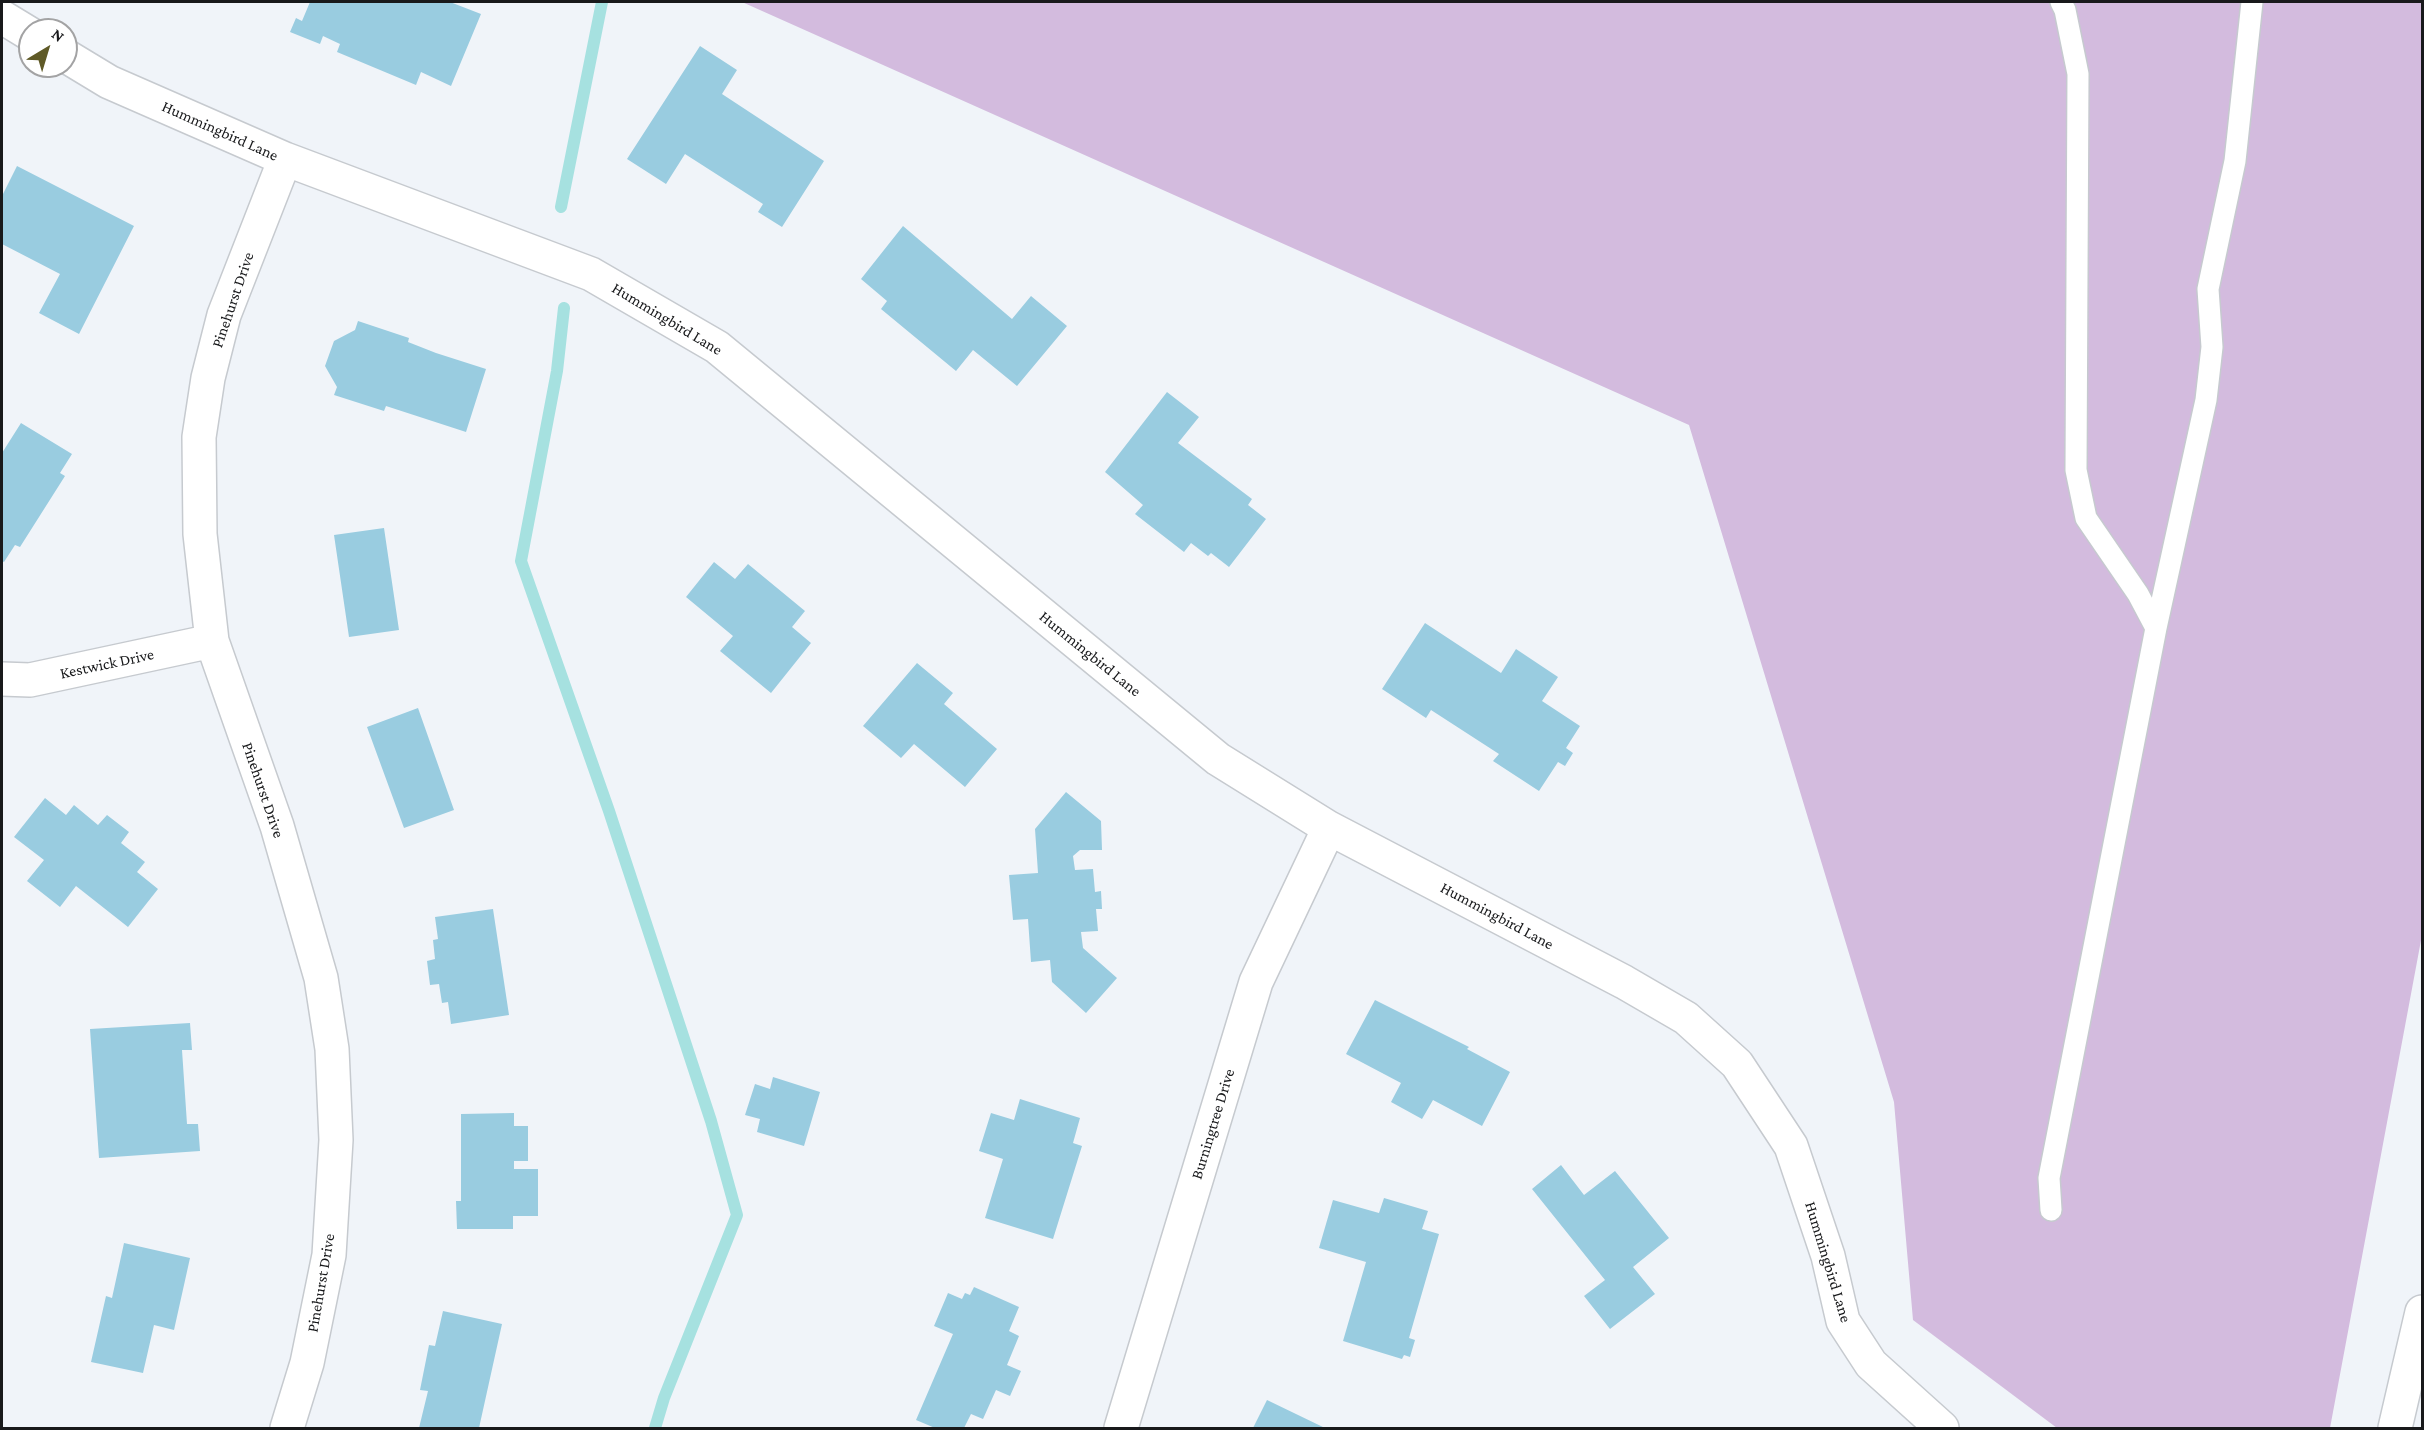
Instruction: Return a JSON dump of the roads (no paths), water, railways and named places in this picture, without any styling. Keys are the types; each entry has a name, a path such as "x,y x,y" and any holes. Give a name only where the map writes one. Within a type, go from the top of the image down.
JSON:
{"street":[{"path":"2,17 18,27"},
{"name":"Hummingbird Lane","path":"78,63 110,82 285,159 591,274 717,347 1218,759 1329,828 1624,982 1686,1018 1737,1064 1791,1146 1828,1256 1844,1320 1871,1364 1942,1428"},
{"name":"Pinehurst Drive","path":"285,159 224,315 208,378 199,437 200,534 212,641 277,826 321,978 332,1049 336,1140 329,1255 307,1363 287,1428"},
{"name":"Kestwick Drive","path":"2,679 30,680 212,641"},
{"name":"Burningtree Drive","path":"1121,1428 1256,982 1329,828"},
{"path":"2394,1428 2422,1312"}],"lane":[{"path":"2061,2 2065,10 2078,74 2076,470 2086,518 2138,594 2156,628"},
{"path":"2051,1210 2048,1193 2049,1178 2156,628 2206,400 2212,347 2208,289 2235,161 2252,2"}],"waterway":[{"path":"561,207 602,2"},
{"path":"564,308 557,371 521,561 609,811 711,1121 737,1215 664,1398 655,1428"}]}
